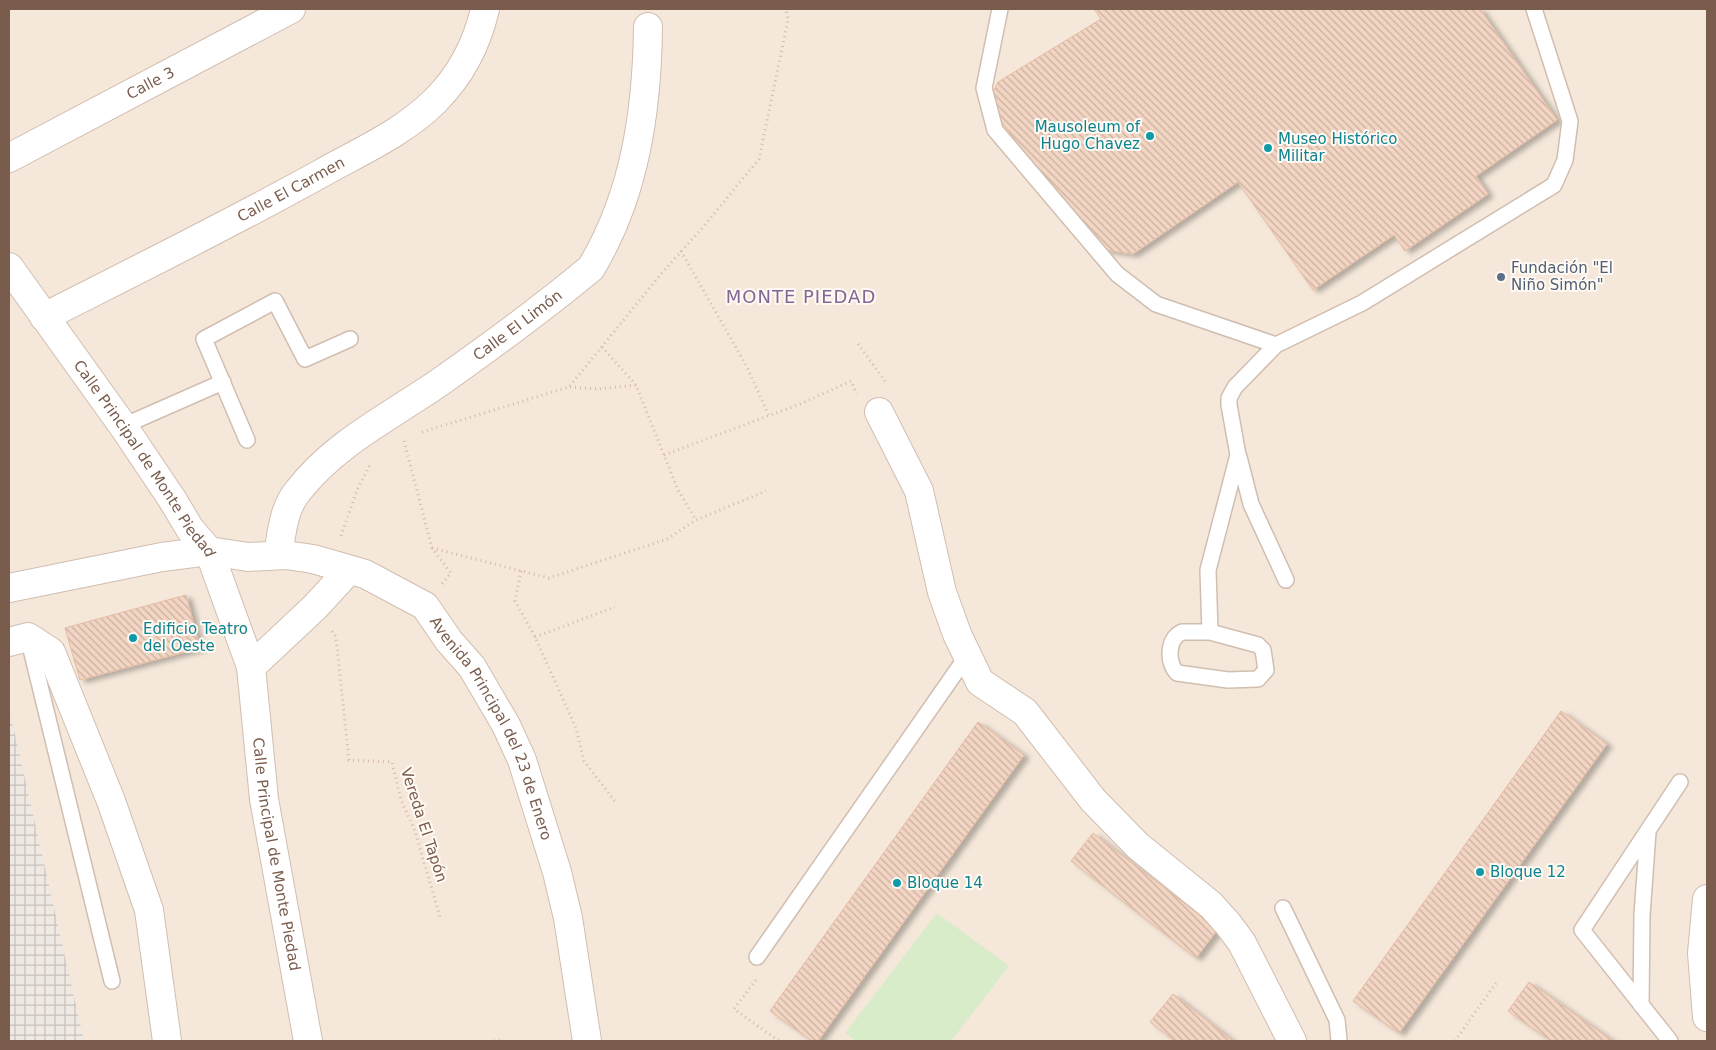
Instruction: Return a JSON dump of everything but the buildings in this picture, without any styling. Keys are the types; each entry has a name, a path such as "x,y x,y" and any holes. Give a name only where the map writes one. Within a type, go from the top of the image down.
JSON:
{"street":[{"name":"Calle 3","path":"9,158 291,9"},
{"name":"Calle El Carmen","path":"44,317 254,211 392,134 420,114 451,83 469,56 481,27 485,9"},
{"name":"Calle El Limón","path":"278,555 285,514 297,492 324,463 365,431 439,382 591,268 606,242 626,192 641,127 647,80 648,27"},
{"name":"Calle Principal de Monte Piedad","path":"9,267 123,426 190,529 209,551 250,667 264,799 308,1041"},
{"path":"879,412 919,491 942,592 967,656 980,682 1025,712 1093,800 1132,840 1211,905 1228,924 1242,943 1292,1041"},
{"name":"Avenida Principal del 23 de Enero","path":"9,588 162,557 209,551 248,557 278,555 313,559 365,574 425,606 449,641 472,667 506,725 522,760 557,872 568,918 586,1041"},
{"path":"250,667 315,607 349,570"},
{"path":"18,640 51,652 111,801 149,910 167,1041"},
{"path":"1707,899 1702,953 1707,1017"}],"lane":[{"path":"1000,9 984,88 996,130 1117,274 1135,290 1156,304 1276,345"},
{"path":"1286,580 1251,504 1238,456 1229,398 1235,387 1276,345 1362,303 1554,185 1565,160 1570,122 1534,9"},
{"path":"247,440 204,339 275,301 305,359 350,339"},
{"path":"123,426 223,382"},
{"path":"1210,632 1208,570 1238,456"},
{"path":"1182,632 1210,632 1248,641 1261,648 1266,670 1263,676 1258,679 1228,680 1177,673 1172,668 1170,660 1171,644 1176,635 1182,632"},
{"path":"18,640 112,981"},
{"path":"758,957 967,656"},
{"path":"1670,1041 1582,930 1680,782"},
{"path":"1642,1005 1642,915 1648,831"},
{"path":"1283,908 1337,1020 1339,1041"}],"path":[{"path":"786,9 788,20"},
{"path":"681,251 747,367 769,416"},
{"path":"664,455 769,416 851,381 866,411 879,412 893,391 858,344"},
{"path":"602,347 636,385 678,490 696,520"},
{"path":"569,387 598,389 636,385"},
{"path":"403,437 405,453 432,548 451,573 425,606"},
{"path":"432,548 549,578 667,539 696,520 766,491"},
{"path":"521,570 515,601 535,637 576,728 584,761 616,804"},
{"name":"Vereda El Tapón","path":"315,607 336,637 349,760 392,762 401,800 415,831 440,917"},
{"path":"535,637 614,607"},
{"path":"1455,1041 1496,983"},
{"path":"494,1041 500,1040"}],"shaded area":[{"path":"9,9 1707,9 1707,1041 9,1041"},
{"path":"9,708 84,1041 9,1041"}],"green space":[{"path":"937,913 1009,966 951,1041 856,1041 845,1033"}],"place":[{"name":"Mausoleum of Hugo Chavez","path":"1150,136"},
{"name":"Museo Histórico Militar","path":"1268,148"},
{"name":"Fundación \"El Niño Simón\"","path":"1501,277"},
{"name":"Edificio Teatro del Oeste","path":"133,638"},
{"name":"Bloque 12","path":"1480,872"},
{"name":"Bloque 14","path":"897,883"}],"district":[{"name":"MONTE PIEDAD","path":"801,297"}]}
